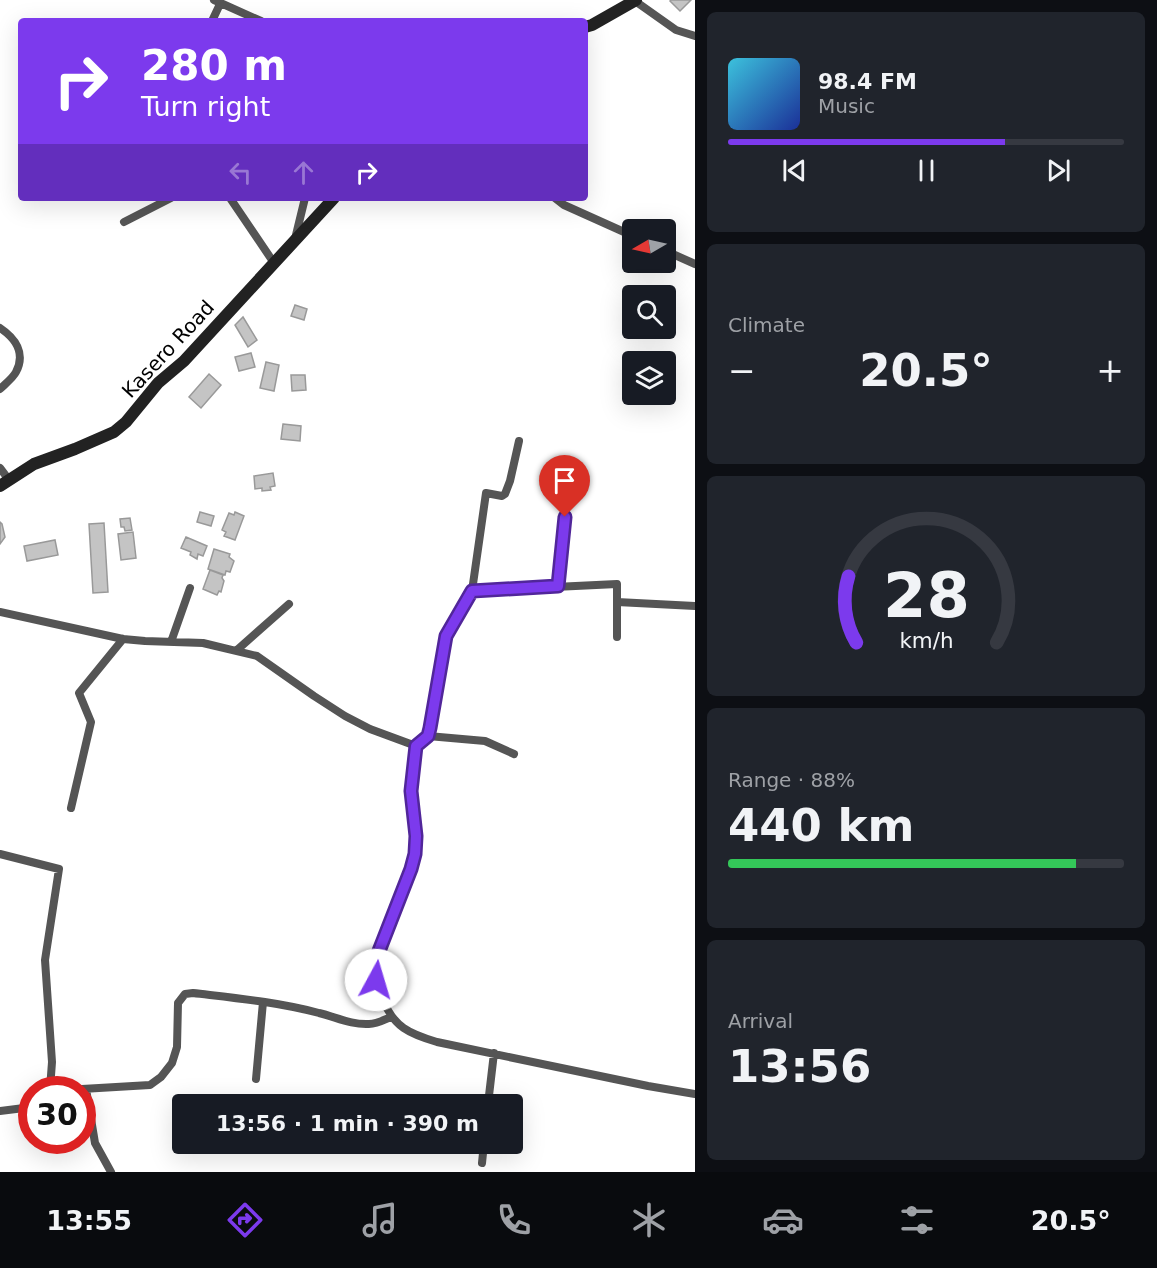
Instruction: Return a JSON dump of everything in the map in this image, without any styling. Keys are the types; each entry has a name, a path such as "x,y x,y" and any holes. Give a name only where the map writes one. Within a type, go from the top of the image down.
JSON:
{"street":[{"path":"588,26 635,0 676,30 695,36"},
{"path":"213,18 217,2 254,18"},
{"path":"124,222 165,201"},
{"path":"232,201 274,263"},
{"path":"294,242 304,201"},
{"name":"Kasero Road","path":"5,483 34,464 75,450 114,432 126,422 158,383 184,361 331,201"},
{"path":"559,201 622,231"},
{"path":"676,255 695,264"},
{"path":"0,328 15,340 21,356 16,372 0,389"},
{"path":"519,441 505,494 502,496 486,493 472,591 446,636 428,736 416,746 411,791 416,836 415,854 379,951 376,980 391,1017 417,1036 695,1094"},
{"path":"0,468 5,483"},
{"path":"558,586 565,517"},
{"path":"472,591 617,584 617,637"},
{"path":"171,642 190,588"},
{"path":"617,602 695,606"},
{"path":"237,650 289,604"},
{"path":"0,612 123,639 203,643 257,656 314,696 370,729 416,746"},
{"path":"71,808 91,722 79,693 123,639"},
{"path":"428,736 485,741 514,754"},
{"path":"0,854 58,869 45,960 51,1076"},
{"path":"96,1088 150,1085 161,1077 171,1063 177,1047 178,1003 185,994 194,993 263,1002 356,1023 376,1023 391,1017"},
{"path":"256,1079 263,1002"},
{"path":"489,1094 494,1053"},
{"path":"0,1111 18,1109"},
{"path":"96,1145 111,1172"},
{"path":"482,1163 483,1154"}],"building":[{"path":"671,0 691,0 680,11"},
{"path":"295,305 307,309 304,320 291,316"},
{"path":"243,317 257,340 248,347 235,325"},
{"path":"251,353 255,367 239,371 235,357"},
{"path":"266,362 279,365 274,391 260,388"},
{"path":"209,374 221,385 201,408 189,397"},
{"path":"291,375 305,375 306,390 292,391"},
{"path":"283,424 301,426 300,441 281,439"},
{"path":"273,473 275,486 270,487 271,490 255,489 254,476"},
{"path":"200,512 214,516 211,526 197,522"},
{"path":"235,512 244,516 235,540 224,536 226,532 222,530 229,513 234,515"},
{"path":"130,518 132,530 125,531 124,527 121,527 120,519"},
{"path":"0,522 5,537 0,544"},
{"path":"104,523 108,592 93,593 89,524"},
{"path":"133,532 136,558 121,560 118,534"},
{"path":"186,537 207,546 203,556 198,554 197,559 190,555 191,552 181,548"},
{"path":"55,540 58,555 27,561 24,546"},
{"path":"214,549 230,554 229,557 234,561 230,572 226,571 225,575 208,569"},
{"path":"210,570 223,575 221,592 219,591 217,595 203,589"}],"route":[{"path":"376,980 379,951 415,854 416,836 411,791 416,746 428,736 446,636 472,591 558,586 565,517"}]}
